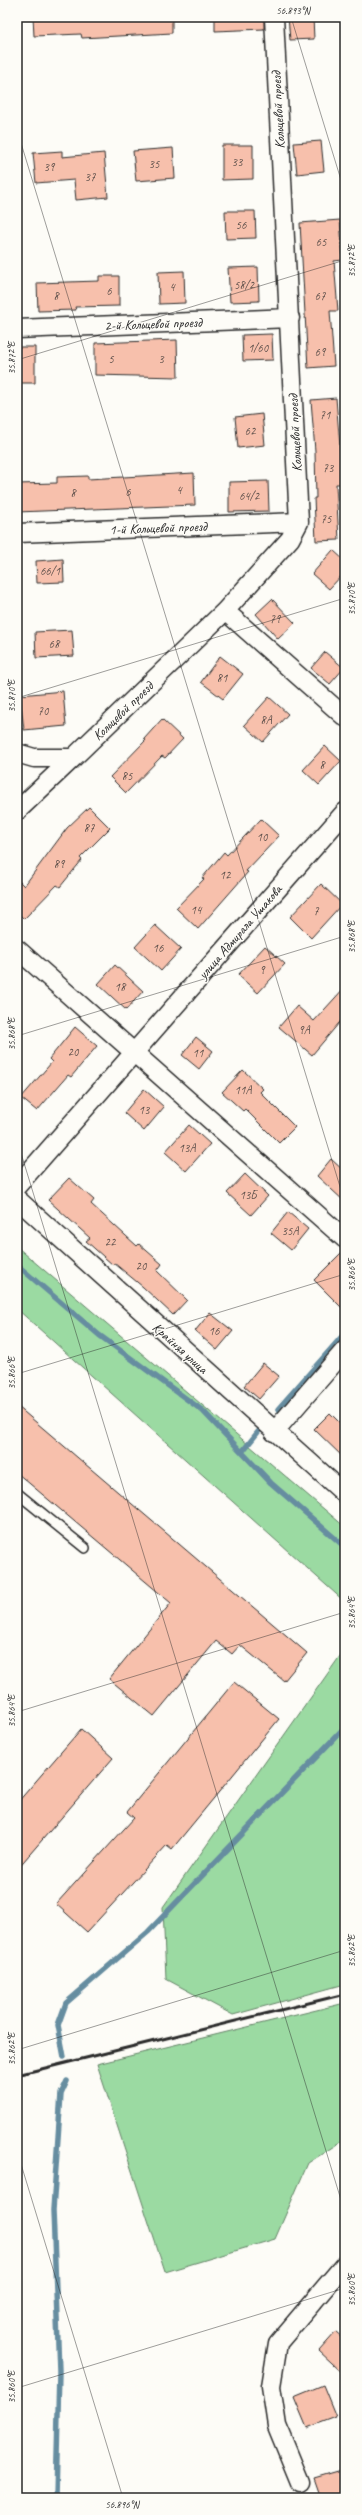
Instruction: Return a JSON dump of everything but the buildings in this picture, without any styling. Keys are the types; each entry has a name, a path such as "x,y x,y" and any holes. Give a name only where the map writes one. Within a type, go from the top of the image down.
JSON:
{"street":[{"name":"Кольцевой проезд","path":"17,811 226,611 290,539 299,522 274,17"},
{"name":"2-й Кольцевой проезд","path":"17,329 290,318"},
{"name":"1-й Кольцевой проезд","path":"17,533 299,522"},
{"path":"226,611 345,717"},
{"path":"17,753 34,758 73,758"},
{"name":"улица Адмирала Ушакова","path":"17,1186 345,812"},
{"path":"17,949 136,1052 345,1238"},
{"name":"Крайняя улица","path":"17,1199 274,1432 345,1494"},
{"path":"274,1432 345,1350"},
{"path":"300,2482 276,2426 271,2386 278,2343 345,2264"}],"lane":[{"path":"17,1493 85,1548"}],"green space":[{"path":"17,1247 345,1527 345,1602 17,1309"},
{"path":"345,1649 345,1984 233,2015 166,1979 163,1907"},
{"path":"345,2003 345,2139 308,2163 275,2239 165,2272 97,2064"}],"waterway":[{"path":"17,1265 99,1335 203,1411 271,1483 345,1547"},
{"path":"278,1409 345,1333"},
{"path":"242,1452 258,1432"},
{"path":"64,2057 58,2025 66,2003 148,1932 345,1727"},
{"path":"56,2498 59,2371 53,2210 61,2094 67,2081"}],"railway":[{"path":"17,2075 345,1994"}]}
